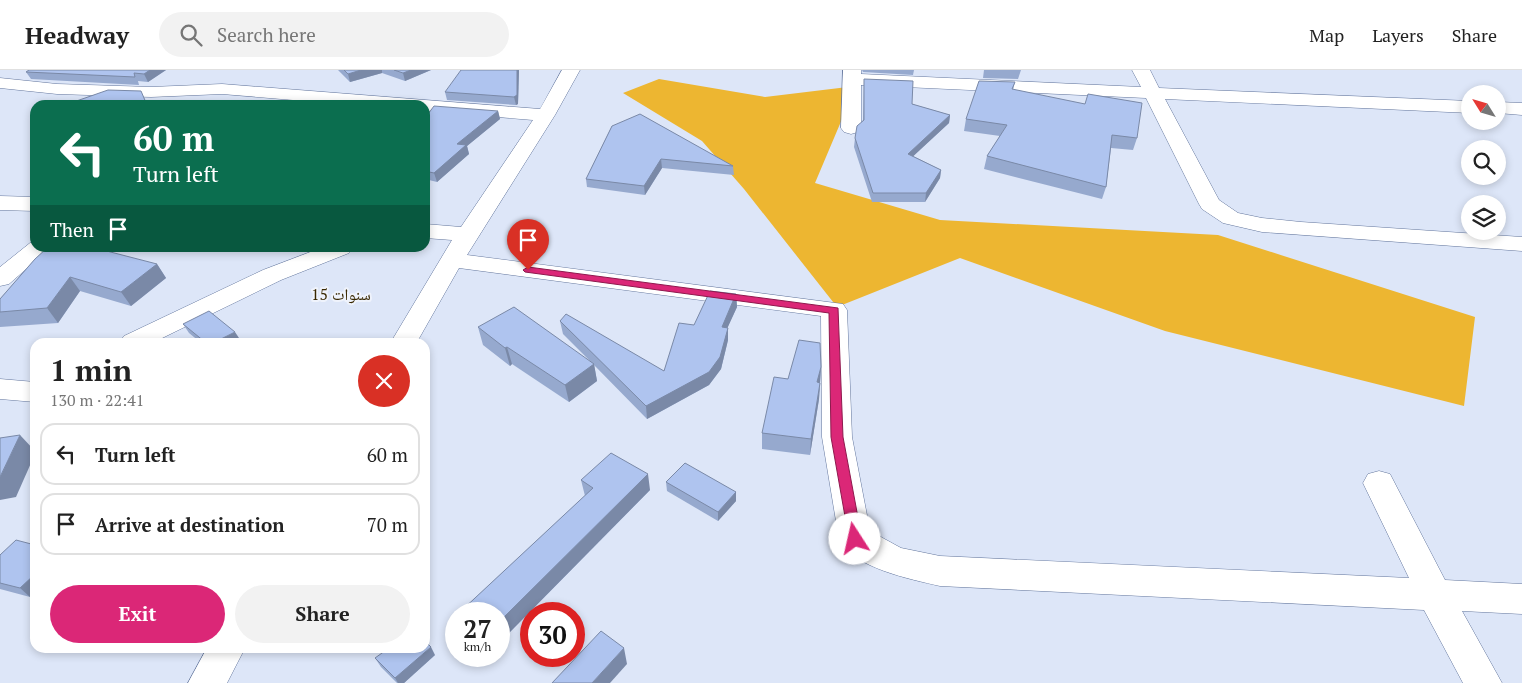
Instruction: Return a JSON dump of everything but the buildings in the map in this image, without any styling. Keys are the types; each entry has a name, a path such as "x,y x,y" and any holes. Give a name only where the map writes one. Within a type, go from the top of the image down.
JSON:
{"street":[{"path":"406,338 468,234 546,115 571,70"},
{"path":"1141,70 1210,204 1231,218 1262,225 1301,229 1522,244"},
{"path":"851,128 852,74 1154,94 1461,107"},
{"path":"209,100 240,75"},
{"path":"0,83 57,89 151,92 222,89 359,100"},
{"path":"430,106 546,115"},
{"path":"1506,109 1522,110"},
{"path":"0,203 30,204"},
{"path":"430,231 468,234"},
{"path":"0,279 33,252"},
{"path":"141,338 272,275 331,252"},
{"path":"452,260 834,310 837,437 855,539 894,561 940,571 1522,600"},
{"path":"0,389 30,392"},
{"path":"1379,483 1435,596 1483,683"},
{"path":"207,683 225,653"}],"shaded area":[{"path":"659,79 765,97 856,86 815,183 940,220 1218,235 1475,317 1464,406 1165,331 960,258 837,307 744,189 702,141 623,93"}],"district":[{"name":"15 سنوات","path":"341,294"}],"route":[{"path":"528,270 834,310 837,437 855,539"}]}
